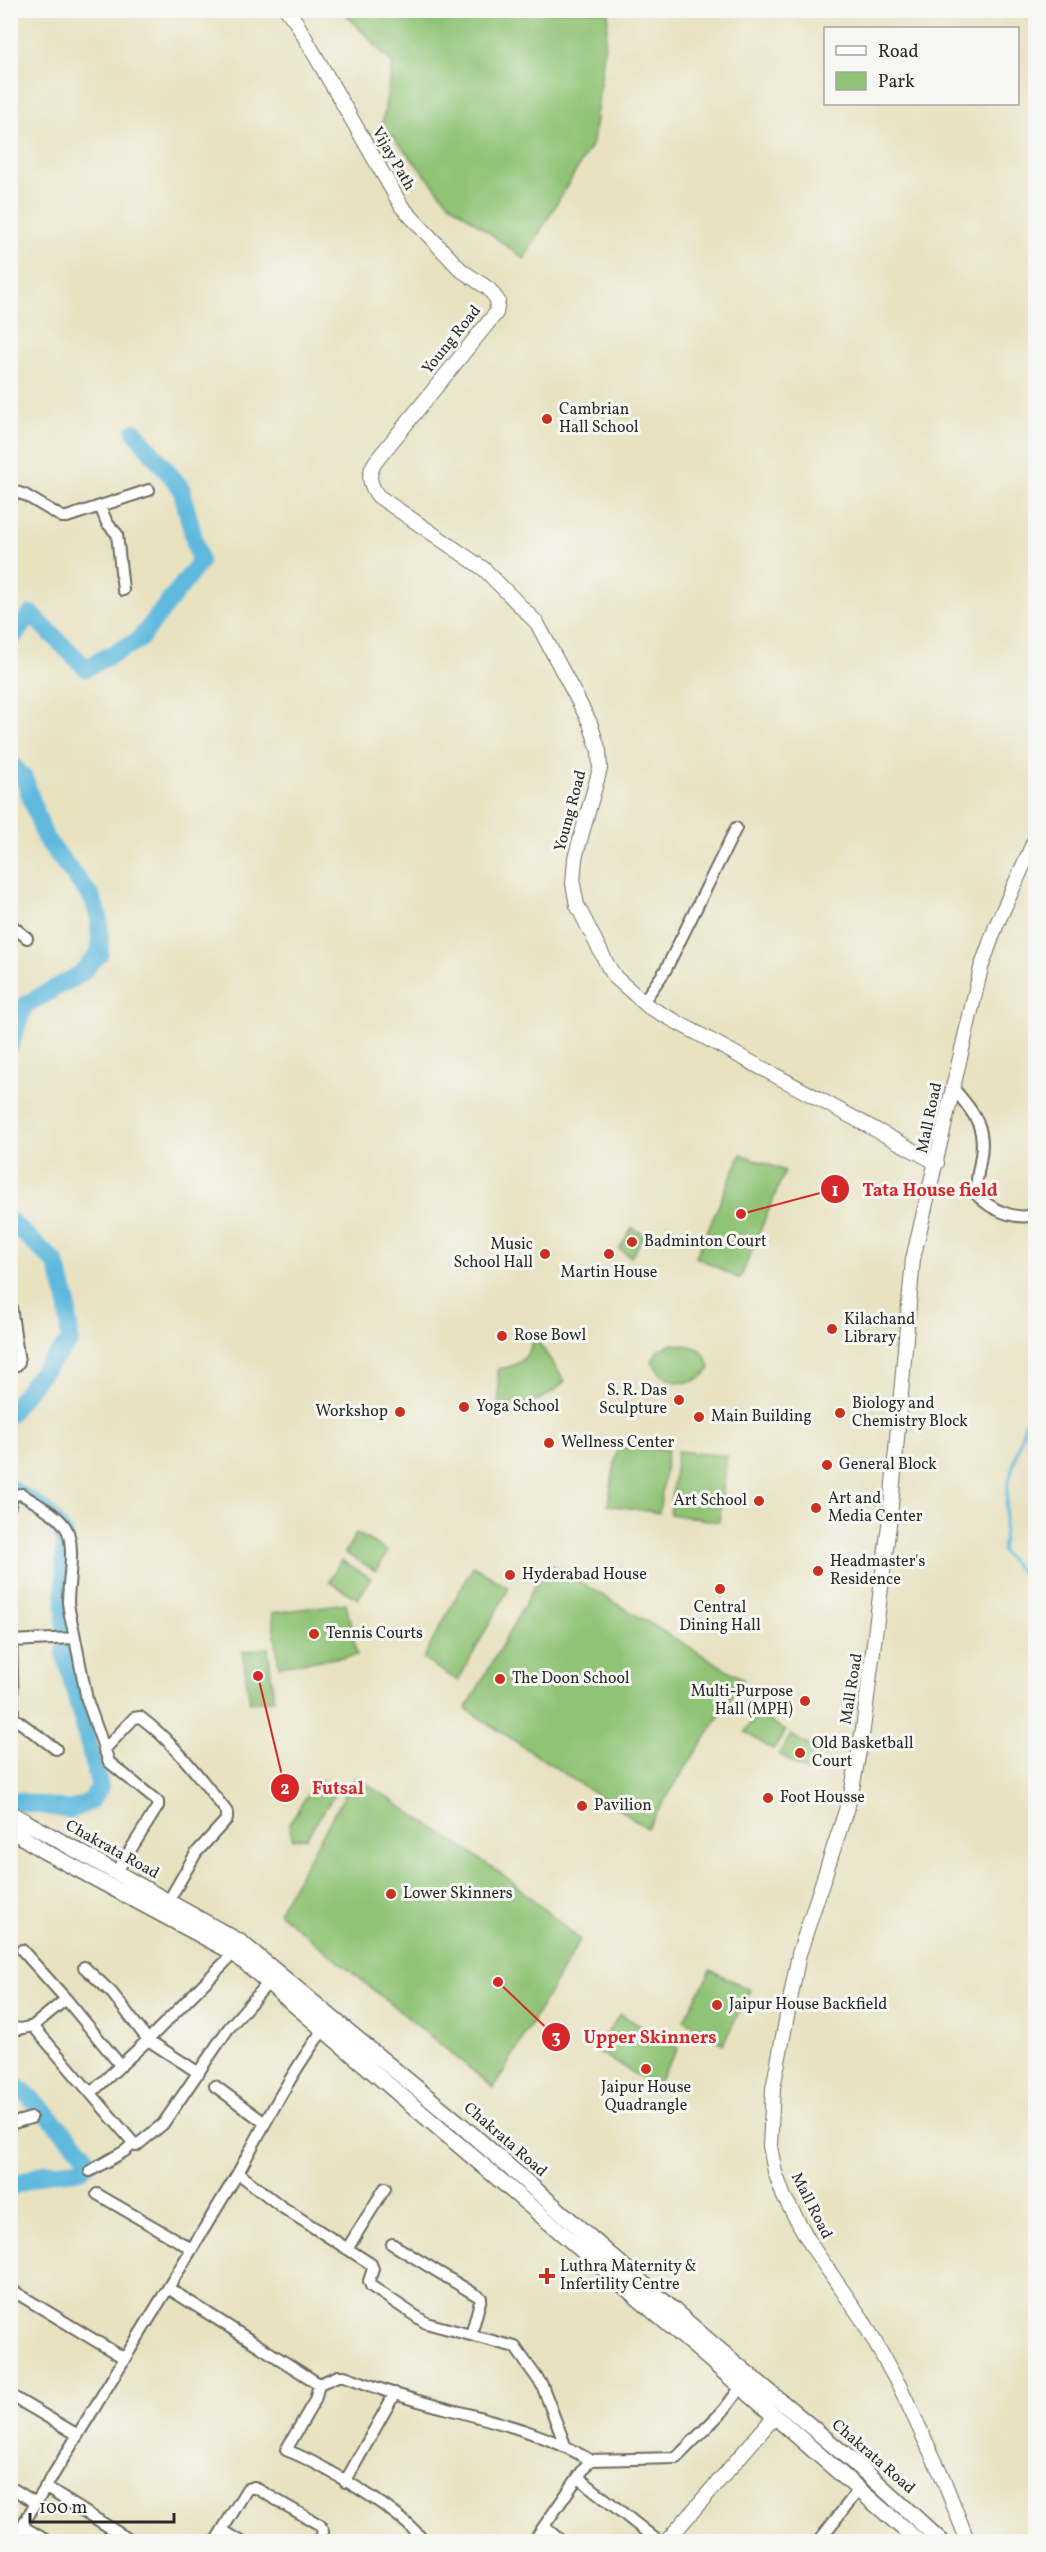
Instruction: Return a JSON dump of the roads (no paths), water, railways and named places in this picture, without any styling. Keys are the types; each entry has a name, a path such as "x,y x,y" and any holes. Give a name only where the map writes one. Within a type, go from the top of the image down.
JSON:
{"main road":[{"name":"Chakrata Road","path":"13,1826 116,1873 240,1942 328,2024 919,2541"},
{"name":"Chakrata Road","path":"13,1826 44,1851 234,1953 269,1982 460,2124 711,2343 870,2476 942,2541"}],"street":[{"name":"Vijay Path","path":"287,10 402,207 460,270 489,289 498,301"},
{"name":"Young Road","path":"498,301 496,313 370,469 369,481 378,496 484,569 537,623 590,723 599,752 600,769 575,858 573,884 577,905 608,966 616,978 643,1002 937,1163"},
{"path":"10,490 25,495 62,517 149,490"},
{"path":"100,506 105,520 117,534 123,590"},
{"path":"643,1002 665,971 736,828"},
{"name":"Mall Road","path":"968,2541 942,2476 901,2389 862,2319 813,2248 784,2198 775,2172 770,2146 773,2088 799,1954 851,1795 863,1729 890,1517 913,1259 954,1089 957,1061 981,968 996,926 1035,837"},
{"path":"10,924 27,938"},
{"path":"954,1089 972,1110 981,1127 982,1151 977,1195 1000,1212 1026,1217 1035,1214"},
{"path":"10,1366 17,1365 19,1362 11,1307"},
{"path":"10,1506 12,1495 19,1494 61,1522 69,1535 71,1556 68,1605 87,1700 104,1750 115,1768 159,1804 116,1873"},
{"path":"10,1591 12,1716 56,1749"},
{"path":"11,1641 75,1638"},
{"path":"104,1750 134,1718 140,1717 160,1731 180,1752 227,1812 227,1819 196,1853 168,1902"},
{"path":"22,1950 121,2066"},
{"path":"92,2092 148,2040 234,1953"},
{"path":"84,1967 112,1993 148,2040 199,2073"},
{"path":"33,2026 138,2145 159,2128 228,2029 269,1982"},
{"path":"10,2027 20,2029 33,2026 66,1999"},
{"path":"12,2541 192,2249 308,2052 328,2024"},
{"path":"215,2085 265,2123"},
{"path":"10,2124 31,2118"},
{"path":"90,2171 134,2143"},
{"path":"238,2173 282,2207 373,2267 369,2281 371,2286 419,2320 507,2343 520,2352 542,2385 565,2445"},
{"path":"347,2249 385,2188"},
{"path":"97,2194 192,2249"},
{"path":"392,2244 480,2296 481,2300 471,2335"},
{"path":"168,2288 319,2384"},
{"path":"10,2289 124,2358"},
{"path":"319,2384 338,2376 344,2376 410,2399 507,2425 565,2445 590,2460 676,2458 723,2411 741,2387"},
{"path":"319,2384 315,2400 286,2450 316,2464 402,2517 424,2541"},
{"path":"345,2482 394,2393"},
{"path":"10,2395 78,2435"},
{"path":"666,2541 774,2416"},
{"path":"533,2541 590,2460"},
{"path":"579,2478 659,2541"},
{"path":"10,2487 36,2503"},
{"path":"45,2487 133,2541"},
{"path":"215,2541 247,2489 254,2487 320,2525 323,2532 319,2541"},
{"path":"818,2541 860,2488"},
{"path":"22,2526 49,2541"},
{"path":"544,2527 562,2541"},
{"path":"222,2530 242,2541"}],"waterway":[{"path":"10,640 31,614 86,668 139,640 200,562 181,488 135,432"},
{"path":"10,763 24,778 45,838 92,898 99,917 100,953 80,974 25,1005 10,1045"},
{"path":"10,1221 56,1263 67,1300 70,1341 40,1374 10,1413"},
{"path":"1036,1385 1008,1484 1002,1552 1036,1587"},
{"path":"10,1488 44,1510 64,1534 65,1631"},
{"path":"10,1800 71,1810 91,1801 100,1787 65,1655 65,1647"},
{"path":"10,2082 26,2093 84,2153 87,2165 80,2170 46,2173 10,2187"}],"place":[{"name":"Cambrian Hall School","path":"547,419"},
{"name":"Tata House field","path":"741,1214"},
{"name":"Badminton Court","path":"632,1242"},
{"name":"Music School Hall","path":"545,1254"},
{"name":"Martin House","path":"609,1254"},
{"name":"Kilachand Library","path":"832,1329"},
{"name":"Rose Bowl","path":"502,1336"},
{"name":"S. R. Das Sculpture","path":"679,1400"},
{"name":"Yoga School","path":"464,1407"},
{"name":"Workshop","path":"400,1412"},
{"name":"Biology and Chemistry Block","path":"840,1413"},
{"name":"Main Building","path":"699,1417"},
{"name":"Wellness Center","path":"549,1443"},
{"name":"General Block","path":"827,1465"},
{"name":"Art School","path":"759,1501"},
{"name":"Art and Media Center","path":"816,1508"},
{"name":"Headmaster's Residence","path":"818,1571"},
{"name":"Hyderabad House","path":"510,1575"},
{"name":"Central Dining Hall","path":"720,1589"},
{"name":"Tennis Courts","path":"314,1634"},
{"name":"Futsal","path":"258,1676"},
{"name":"The Doon School","path":"500,1679"},
{"name":"Multi-Purpose Hall (MPH)","path":"805,1701"},
{"name":"Old Basketball Court","path":"800,1753"},
{"name":"Foot Housse","path":"768,1798"},
{"name":"Pavilion","path":"582,1806"},
{"name":"Lower Skinners","path":"391,1894"},
{"name":"Upper Skinners","path":"498,1982"},
{"name":"Jaipur House Backfield","path":"717,2005"},
{"name":"Jaipur House Quadrangle","path":"646,2069"},
{"name":"Luthra Maternity & Infertility Centre","path":"547,2276"}]}
